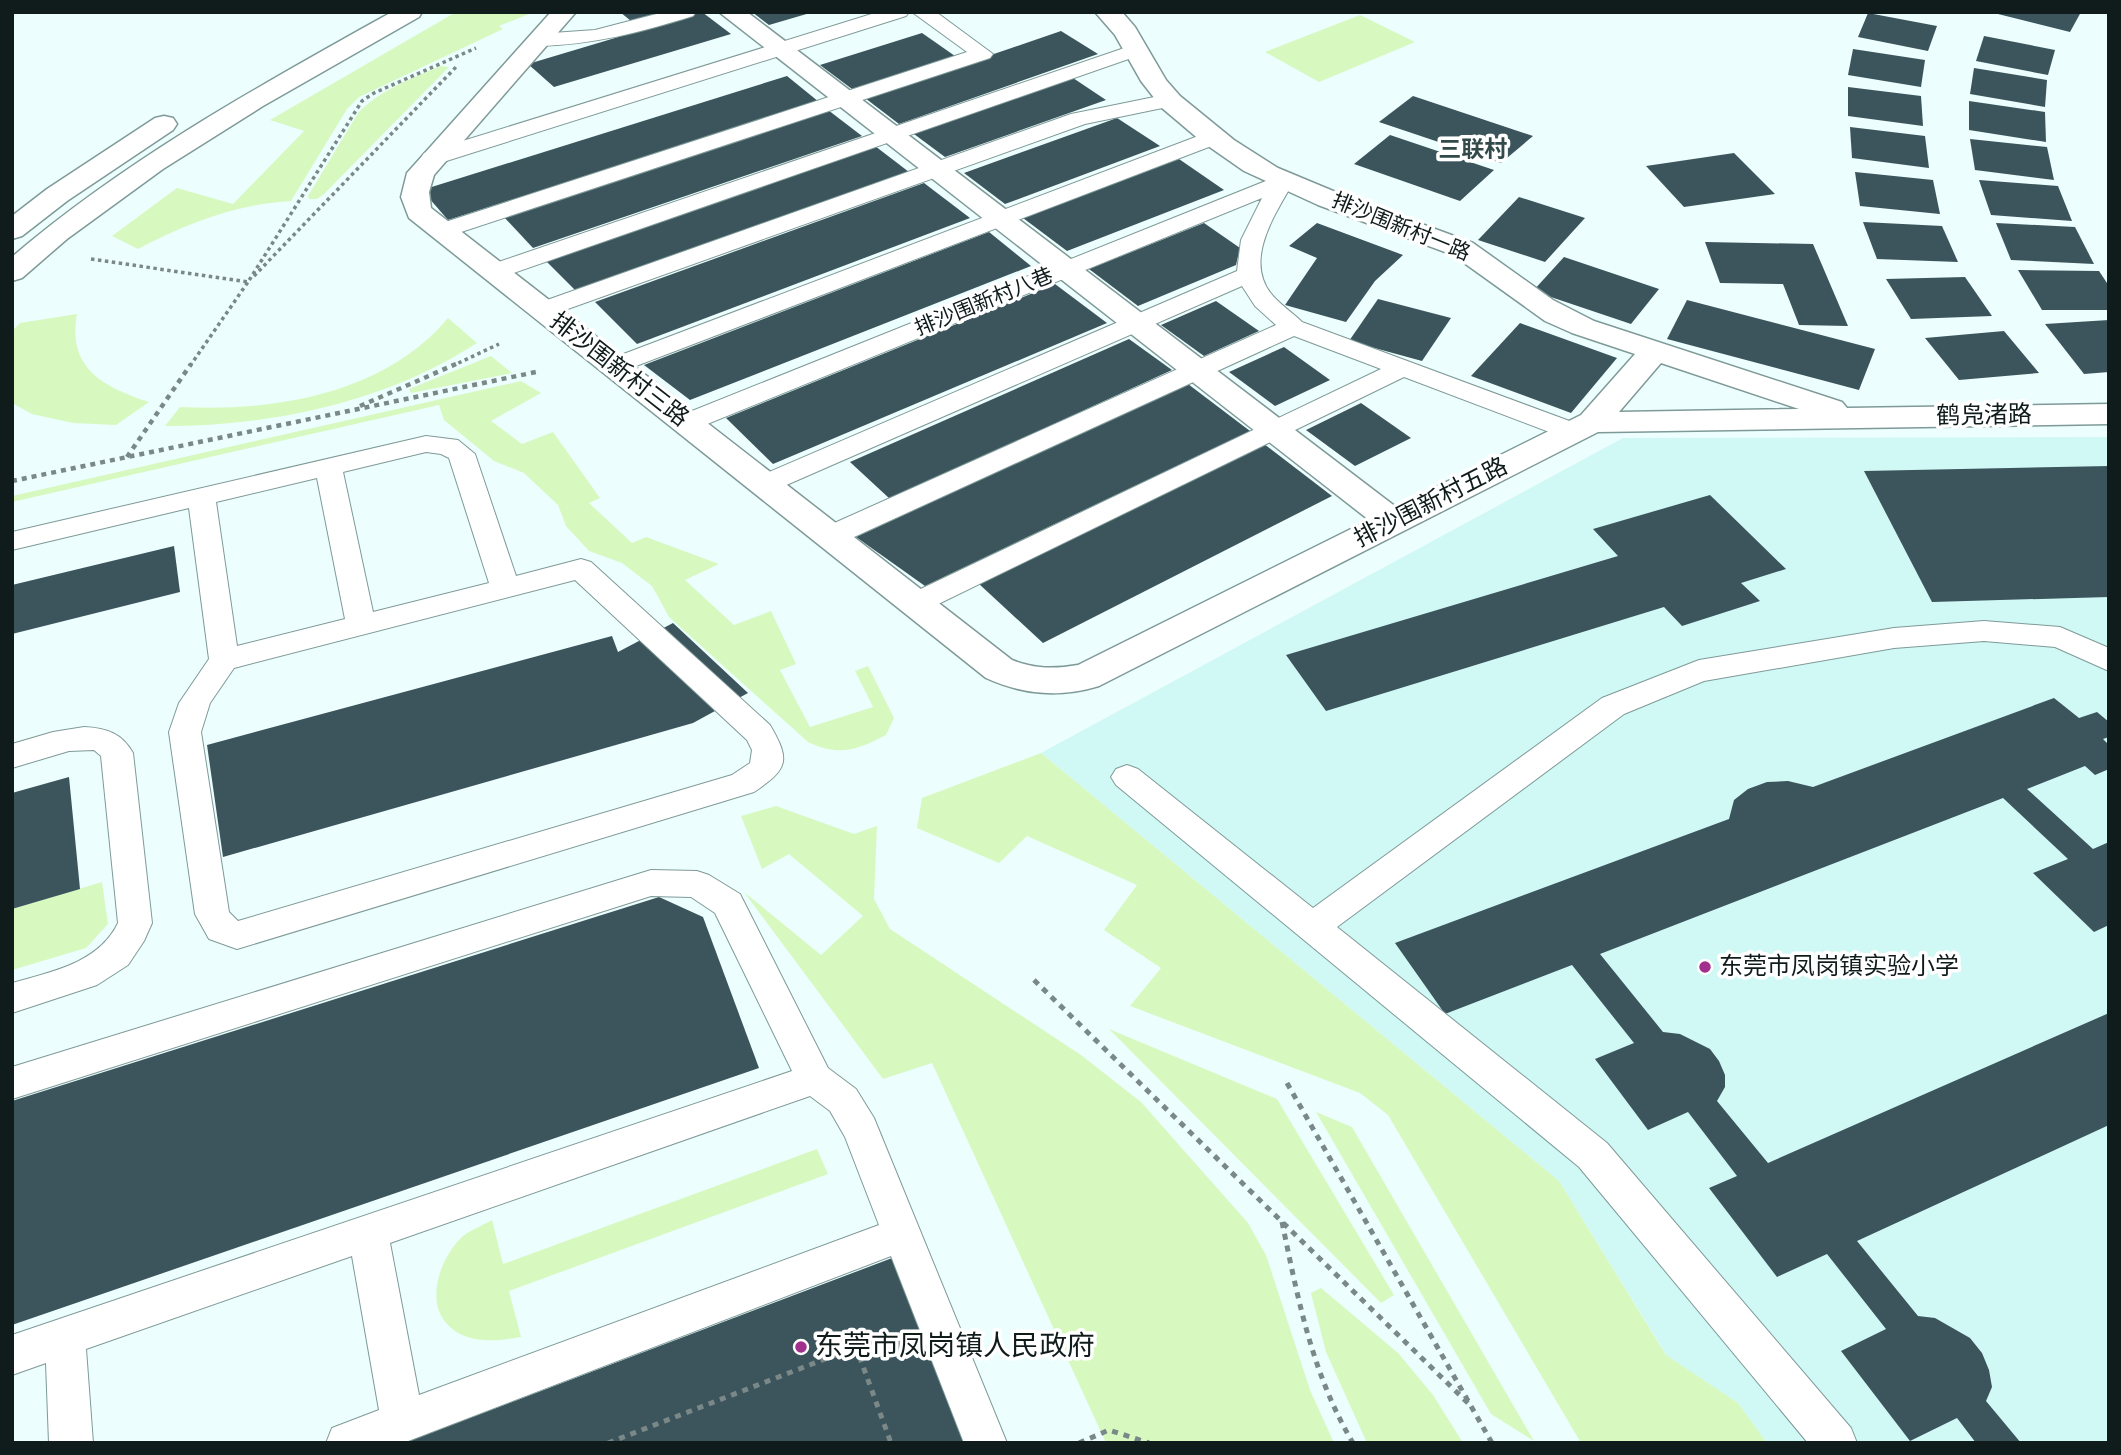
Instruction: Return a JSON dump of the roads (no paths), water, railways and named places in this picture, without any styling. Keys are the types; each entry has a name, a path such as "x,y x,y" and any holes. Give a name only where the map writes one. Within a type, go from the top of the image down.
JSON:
{"street":[{"path":"278,58 360,12"},
{"path":"12,272 84,212 204,128 410,12"},
{"path":"731,12 1394,522"},
{"name":"排沙围新村一路","path":"1107,12 1121,24 1169,100 1243,159 1283,181 1463,249 1489,263 1528,297 1554,314 1583,327 1860,418"},
{"name":"排沙围新村三路","path":"549,28 432,158 414,189 414,201 419,212 999,668 1024,680"},
{"path":"12,230 57,195 181,113"},
{"path":"1583,427 1655,351"},
{"name":"鹤凫渚路","path":"1860,418 2109,414"},
{"name":"排沙围新村五路","path":"1024,680 1056,682 1086,677 1583,427 1860,418"}],"lane":[{"path":"549,28 572,41 605,36 686,12"},
{"path":"432,158 899,12"},
{"path":"441,231 983,54 922,12"},
{"path":"493,271 1136,50"},
{"path":"542,310 1079,119 1169,100"},
{"path":"614,366 1214,137"},
{"path":"1283,181 1254,230 1248,253 1250,275 1263,299 1293,327 1401,369 1583,427"},
{"name":"排沙围新村八巷","path":"686,422 1283,181"},
{"path":"765,484 1250,275"},
{"path":"831,536 1293,327"},
{"path":"915,603 1401,369"},
{"path":"12,541 426,444 448,446 461,454 505,588"},
{"path":"328,467 361,625"},
{"path":"201,497 224,660"},
{"path":"581,569 759,733 768,750 765,769 743,784 237,935 221,929 212,914 185,732 187,718 224,660 361,625 581,569"},
{"path":"1312,927 1613,706 1699,671 1894,638 1984,631 2060,637 2109,661"},
{"path":"12,756 80,738 95,737 114,746 117,753 135,923 131,936 106,964 83,977 12,998"},
{"path":"1128,777 1593,1154 1836,1443"},
{"path":"12,1083 651,883 697,884 727,904 815,1079 843,1100 861,1130 986,1443"},
{"path":"12,1355 815,1079"},
{"path":"368,1233 403,1422"},
{"path":"347,1443 903,1234"},
{"path":"65,1336 71,1443"}],"place":[{"name":"东莞市凤岗镇实验小学","path":"1705,967"},
{"name":"东莞市凤岗镇人民政府","path":"801,1347"}],"district":[{"name":"三联村","path":"1473,150"}]}
